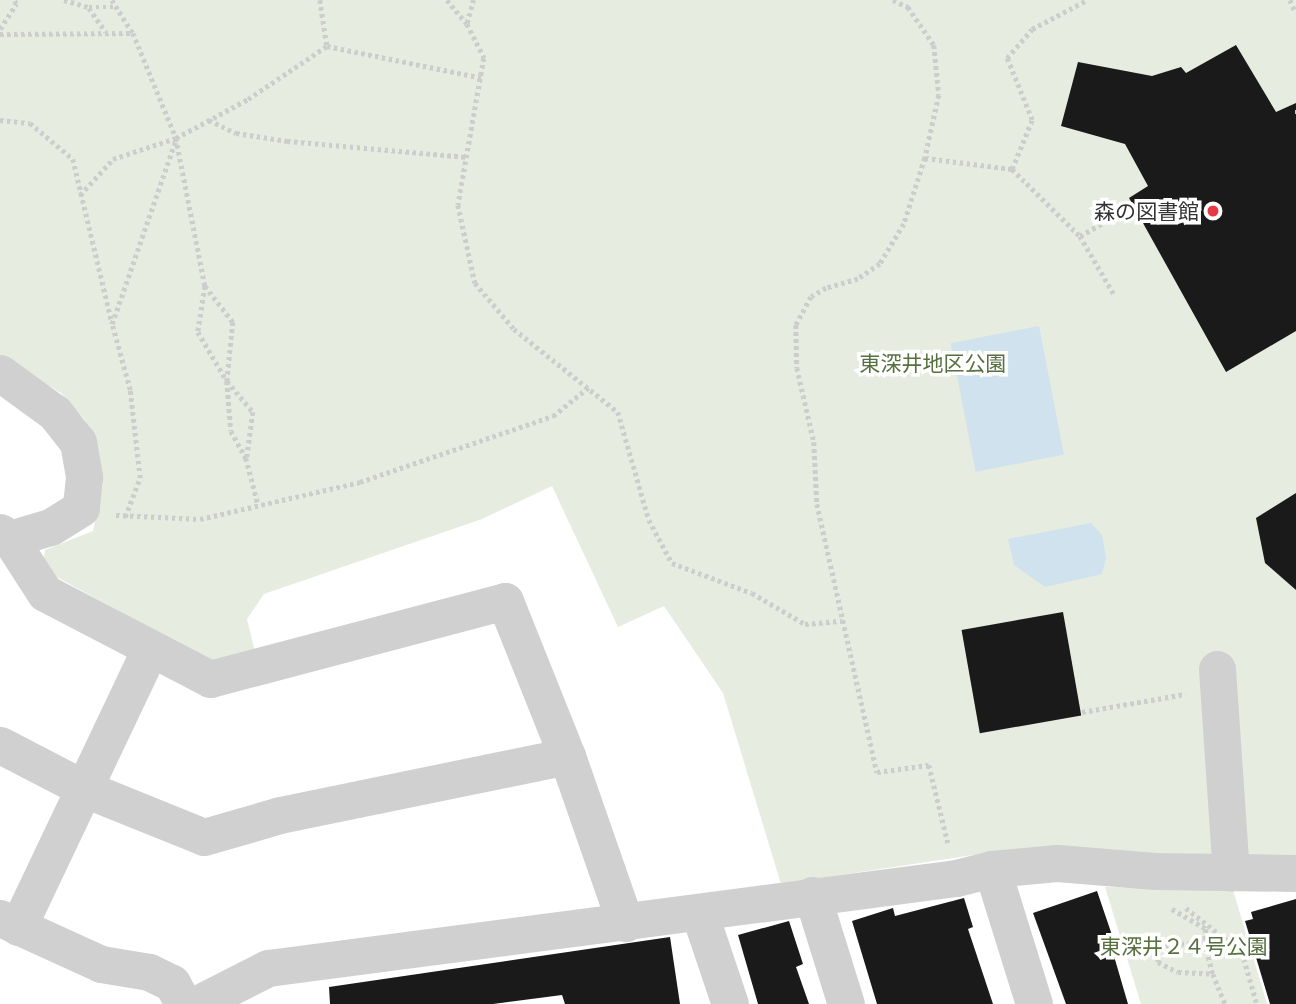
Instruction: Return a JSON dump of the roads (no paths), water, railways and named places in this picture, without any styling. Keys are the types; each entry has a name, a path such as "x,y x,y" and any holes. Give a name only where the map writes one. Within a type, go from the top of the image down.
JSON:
{"street":[{"path":"0,373 55,413 78,442 84,477 81,508 50,527 5,535 45,593 210,679 505,601 567,756 625,923"},
{"path":"150,649 85,789 9,923 101,964 149,972 172,983 183,1004"},
{"path":"1208,681 1231,873"},
{"path":"0,745 85,789 204,837 280,815 567,756"},
{"path":"197,1004 268,968 956,878 992,869 1057,863 1155,879 1231,873 1296,873"},
{"path":"992,869 1034,1004"},
{"path":"812,895 846,1004"},
{"path":"699,912 730,1004"}],"water":[{"path":"1039,326 1064,455 976,472 951,343"},
{"path":"1091,523 1102,535 1106,558 1102,574 1045,587 1014,565 1008,539"}],"place":[{"name":"森の図書館","path":"1213,211"}],"park label":[{"name":"東深井地区公園","path":"933,363"},
{"name":"東深井２４号公園","path":"1184,946"}]}
